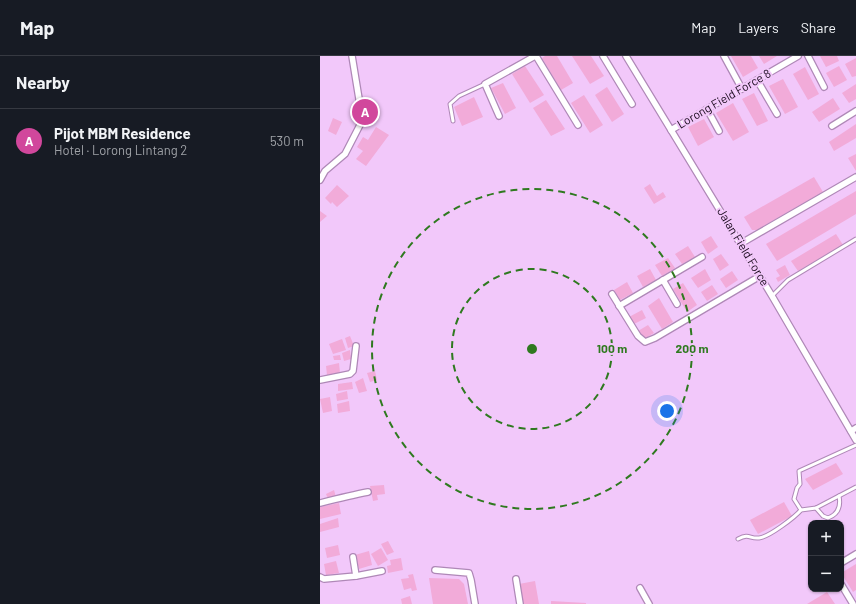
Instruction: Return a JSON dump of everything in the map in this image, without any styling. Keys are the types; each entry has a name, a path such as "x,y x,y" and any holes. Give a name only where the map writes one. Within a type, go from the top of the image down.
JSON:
{"street":[{"path":"320,180 323,170 344,154 361,123 361,110 352,56"},
{"path":"499,116 485,84 536,56 578,125"},
{"path":"603,56 632,104"},
{"name":"Jalan Field Force","path":"626,56 853,429 856,440"},
{"path":"724,56 742,89"},
{"name":"Lorong Field Force 8","path":"671,130 757,80 789,58 798,56"},
{"path":"808,56 824,87"},
{"path":"757,80 777,114"},
{"path":"707,109 719,131"},
{"path":"832,126 856,111"},
{"path":"740,244 856,177"},
{"path":"619,306 702,257"},
{"path":"612,294 638,336 645,342 760,276"},
{"path":"663,280 677,304"},
{"path":"320,380 350,374 352,371 356,346"},
{"path":"320,503 368,492"},
{"path":"844,561 856,554"},
{"path":"352,557 356,576"},
{"path":"435,570 469,573 475,604"},
{"path":"320,577 324,579 356,576 382,571"},
{"path":"516,579 520,604"},
{"path":"640,588 650,604"},
{"path":"844,589 853,604"}],"lane":[{"path":"452,120 450,104 459,96 485,84"},
{"path":"772,296 788,280 856,238"},
{"path":"801,510 794,499 797,488 800,484 799,471 856,445"},
{"path":"738,539 745,535 760,538 777,529 797,515 801,510 816,508 856,487"},
{"path":"816,508 823,516 828,518 832,517 841,505 839,496"}],"building":[{"path":"545,56 557,56 573,83 561,90 542,58"},
{"path":"572,56 591,56 604,76 590,84"},
{"path":"731,56 751,56 758,68 743,77"},
{"path":"759,56 777,56 764,64"},
{"path":"820,56 837,56 839,61 826,67"},
{"path":"856,58 856,76 852,77 845,64"},
{"path":"525,66 544,95 530,103 512,74"},
{"path":"839,66 847,80 834,87 826,73"},
{"path":"805,67 819,94 808,100 793,74"},
{"path":"783,79 798,107 785,114 769,86"},
{"path":"503,83 516,108 505,114 491,88"},
{"path":"856,84 856,99 849,103 842,93"},
{"path":"607,87 624,114 612,122 595,95"},
{"path":"754,93 768,121 757,126 742,99"},
{"path":"584,95 603,125 590,133 571,103"},
{"path":"474,97 483,117 462,126 454,107"},
{"path":"833,98 840,109 819,122 812,112"},
{"path":"546,100 565,129 551,136 533,108"},
{"path":"733,103 749,132 733,141 716,113"},
{"path":"333,118 342,122 336,135 328,131"},
{"path":"704,119 714,137 698,146 688,127"},
{"path":"856,124 856,138 834,151 829,142"},
{"path":"376,127 389,135 366,166 356,159 363,151 357,147 363,137 368,140"},
{"path":"856,154 856,171 848,158"},
{"path":"814,177 823,192 757,230 752,230 744,217"},
{"path":"650,184 657,196 663,192 666,197 654,204 644,188"},
{"path":"337,185 349,196 337,207 325,198"},
{"path":"856,191 856,214 777,261 766,244"},
{"path":"320,211 327,216 320,222"},
{"path":"836,234 843,245 798,271 791,261"},
{"path":"711,236 718,247 708,254 701,242"},
{"path":"688,246 695,257 682,264 675,254"},
{"path":"721,254 729,265 720,271 713,259"},
{"path":"668,258 675,268 662,276 655,265"},
{"path":"785,265 790,275 778,282 776,278 780,276 776,270"},
{"path":"650,269 656,280 643,287 637,276"},
{"path":"705,269 711,280 698,288 691,278"},
{"path":"732,271 738,280 726,288 720,279"},
{"path":"627,282 633,293 620,300 614,290"},
{"path":"683,283 697,305 687,312 673,289"},
{"path":"712,285 718,294 707,301 701,292"},
{"path":"659,298 673,322 662,329 648,306"},
{"path":"642,310 646,318 634,324 629,317"},
{"path":"648,325 654,333 644,339 638,331"},
{"path":"350,336 354,346 348,348 345,338"},
{"path":"342,339 346,350 333,354 329,344"},
{"path":"350,350 351,359 344,361 342,353"},
{"path":"340,355 341,360 334,360 333,356"},
{"path":"339,363 340,373 327,375 326,366"},
{"path":"375,371 377,380 370,382 367,373"},
{"path":"363,378 367,391 359,393 355,382"},
{"path":"352,382 353,389 338,391 338,384"},
{"path":"347,391 348,399 337,401 336,394"},
{"path":"330,397 332,411 323,413 320,399"},
{"path":"349,401 350,411 338,413 337,404"},
{"path":"836,463 843,474 813,490 805,479"},
{"path":"384,485 385,494 377,495 378,500 373,501 370,486"},
{"path":"334,490 336,497 328,499 326,494"},
{"path":"784,502 792,516 758,534 750,520"},
{"path":"339,503 341,514 320,519 320,507"},
{"path":"338,518 339,527 320,532 320,524"},
{"path":"388,541 394,552 387,555 381,544"},
{"path":"338,545 340,555 327,558 325,548"},
{"path":"381,548 388,560 378,566 371,554"},
{"path":"369,551 372,565 359,569 355,555"},
{"path":"401,558 403,570 388,573 387,566 391,565 390,560"},
{"path":"336,561 339,573 326,575 324,564"},
{"path":"856,564 856,590 853,592 844,578 844,571"},
{"path":"413,574 417,590 412,591 411,588 404,590 401,579 409,578 408,575"},
{"path":"429,578 459,579 464,584 468,604 433,604"},
{"path":"535,581 539,604 523,604 519,584"},
{"path":"827,592 835,604 807,604"},
{"path":"410,596 412,604 402,604 401,599"},
{"path":"551,601 586,603 586,604 551,604"}],"place":[{"name":"Pijot MBM Residence","path":"365,112"}]}
